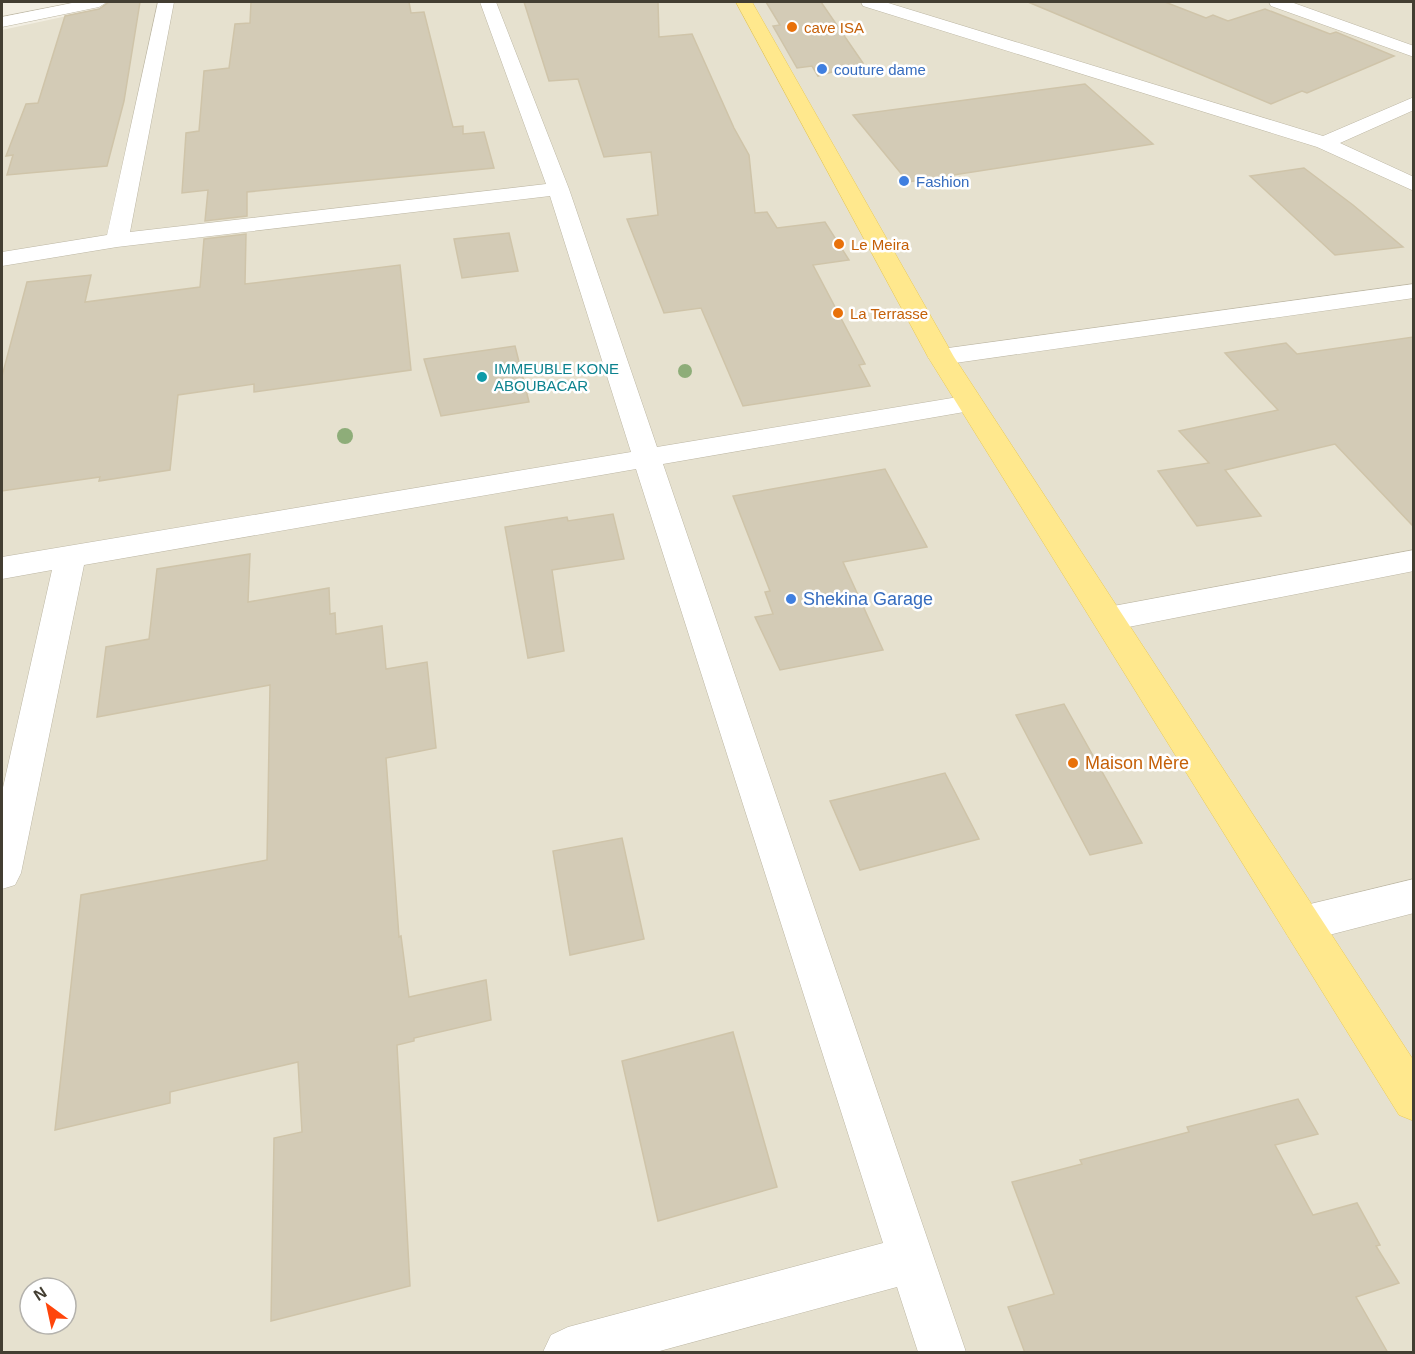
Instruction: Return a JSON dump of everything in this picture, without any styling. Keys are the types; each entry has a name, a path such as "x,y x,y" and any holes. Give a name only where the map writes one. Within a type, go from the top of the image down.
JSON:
{"main road":[{"path":"744,2 941,357 1413,1100"}],"street":[{"path":"6,26 99,2"},
{"path":"117,240 166,2"},
{"path":"488,2 558,189 942,1353"},
{"path":"1277,2 1413,52"},
{"path":"881,3 1324,143 1413,185"},
{"path":"1324,143 1413,103"},
{"path":"2,258 117,240 558,189"},
{"path":"941,357 1413,291"},
{"path":"2,568 970,403"},
{"path":"2,873 70,558"},
{"path":"1108,619 1413,560"},
{"path":"1302,924 1413,896"},
{"path":"568,1353 912,1259"}],"shaded area":[{"path":"132,2 1413,2 1413,1352 2,1352 2,30"}],"building":[{"path":"109,2 140,2 124,101 107,166 7,175 13,155 6,156 26,104 38,103 65,16 99,9"},
{"path":"251,2 409,2 411,13 424,12 453,127 463,126 463,134 484,132 494,168 247,192 247,216 205,221 208,190 182,193 186,133 199,131 204,71 229,68 235,24 250,23"},
{"path":"524,2 658,2 659,37 692,34 734,128 749,155 755,213 767,212 777,228 825,222 849,260 813,265 865,364 859,365 870,386 743,406 701,308 664,313 627,219 658,215 651,152 604,157 578,79 549,81"},
{"path":"766,2 821,2 863,63 818,76 812,66 797,68 773,26 780,25"},
{"path":"1028,2 1165,2 1206,18 1213,15 1228,21 1265,9 1330,34 1336,32 1394,56 1307,93 1302,91 1271,104"},
{"path":"1085,84 1153,144 908,182 853,115"},
{"path":"1304,168 1403,247 1335,255 1250,176"},
{"path":"509,233 518,271 462,278 454,239"},
{"path":"246,234 245,284 400,265 411,370 254,392 254,384 178,395 170,470 99,481 100,477 2,491 2,376 27,282 91,275 85,302 200,287 204,239"},
{"path":"1413,337 1413,526 1335,444 1225,470 1261,516 1197,526 1158,471 1209,463 1179,431 1278,410 1225,353 1286,343 1297,354"},
{"name":"IMMEUBLE KONE ABOUBACAR","path":"515,346 529,402 441,416 424,359"},
{"path":"885,469 927,547 843,562 883,650 780,670 755,617 773,614 765,592 770,591 733,496"},
{"path":"613,514 624,559 552,570 564,651 528,658 505,527 567,517 568,521"},
{"path":"250,554 248,602 329,588 330,614 335,613 336,634 382,626 386,669 427,662 436,748 386,758 399,937 401,936 409,997 486,980 491,1020 414,1038 414,1041 397,1045 410,1286 271,1321 274,1138 302,1132 298,1062 170,1092 170,1103 55,1130 81,895 267,860 270,685 97,717 106,647 149,639 157,569"},
{"path":"1064,704 1142,843 1090,855 1016,715"},
{"path":"945,773 979,839 860,870 830,801"},
{"path":"622,838 644,939 570,955 553,851"},
{"path":"733,1032 777,1187 658,1221 622,1061"},
{"path":"1298,1099 1318,1134 1275,1145 1313,1215 1357,1203 1380,1245 1376,1246 1399,1283 1356,1297 1388,1353 1025,1353 1008,1307 1054,1294 1012,1182 1082,1164 1080,1160 1189,1132 1187,1127"}],"place":[{"name":"cave ISA","path":"792,27"},
{"name":"couture dame","path":"822,69"},
{"name":"Fashion","path":"904,181"},
{"name":"Le Meira","path":"839,244"},
{"name":"La Terrasse","path":"838,313"},
{"name":"IMMEUBLE KONE ABOUBACAR","path":"482,377"},
{"name":"Shekina Garage","path":"791,599"},
{"name":"Maison Mère","path":"1073,763"}]}
